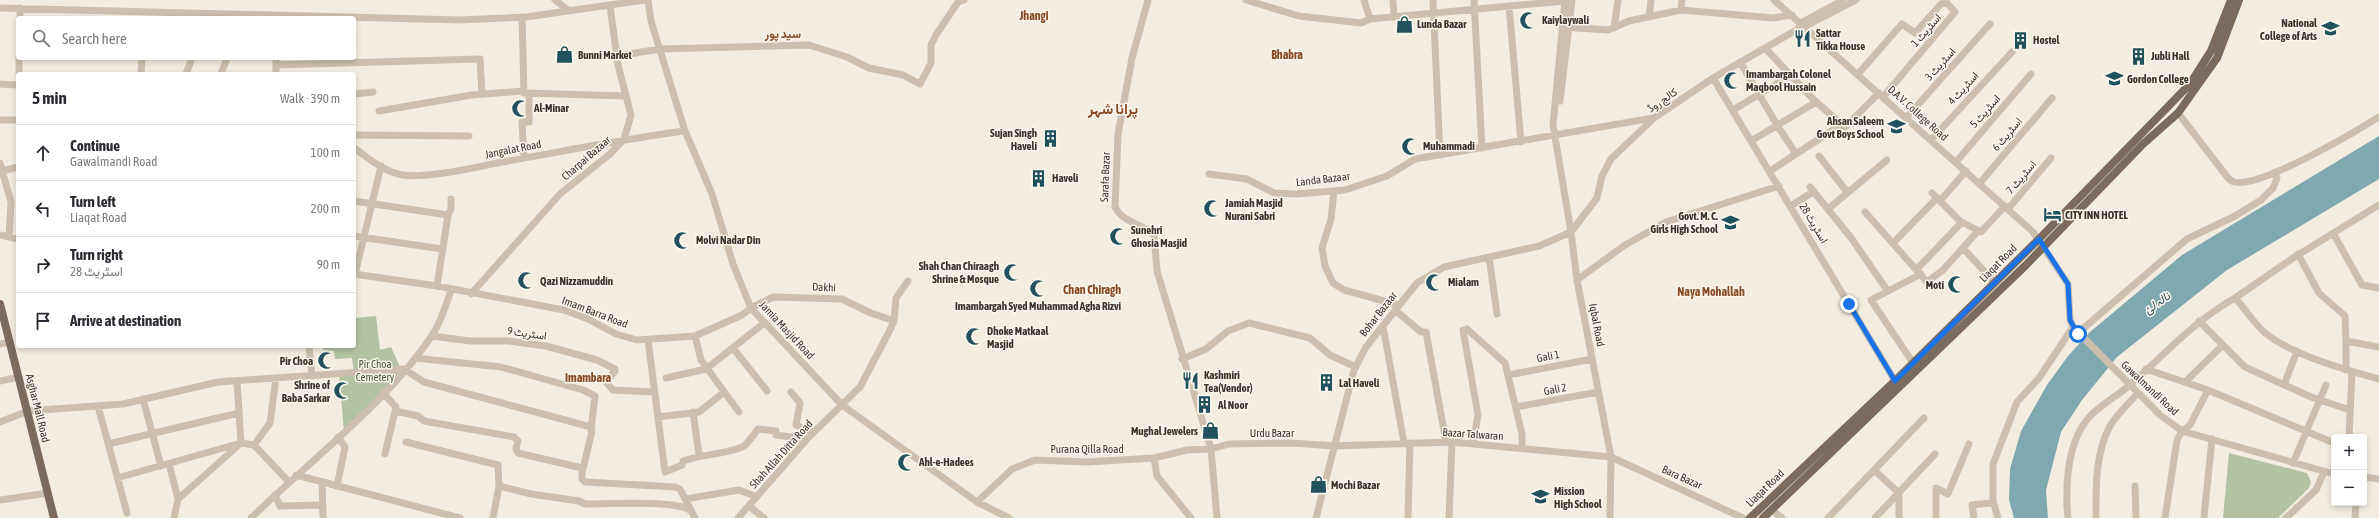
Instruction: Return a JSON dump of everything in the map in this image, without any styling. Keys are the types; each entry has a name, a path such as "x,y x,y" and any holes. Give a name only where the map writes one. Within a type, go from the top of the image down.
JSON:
{"main road":[{"name":"Liaqat Road","path":"1750,518 1895,381 2039,239 2190,84 2211,51 2231,0"},
{"name":"Liaqat Road","path":"1763,518 2043,248 2144,144 2178,113 2217,58 2239,0"},
{"name":"Asghar Mall Road","path":"1,309 54,518"}],"street":[{"path":"555,0 568,10"},
{"path":"356,18 460,20 522,17 568,10 610,6 644,0"},
{"name":"Jamia Masjid Road","path":"648,0 651,21 685,131 712,194 733,264 751,308 842,405 977,502 1009,518"},
{"path":"617,56 660,49 809,45 846,57 869,68 903,75 920,84 931,63 931,46 936,35 958,2 964,0"},
{"name":"Sarafa Bazar","path":"1148,0 1132,58 1118,134 1115,207 1118,214 1132,223 1148,229 1154,235 1157,271 1182,359 1211,449 1217,518"},
{"path":"1246,0 1299,16 1361,23 1370,19 1567,0"},
{"path":"1364,0 1370,19"},
{"path":"1393,0 1394,17"},
{"path":"1433,0 1440,155"},
{"path":"1474,0 1482,148"},
{"name":"Iqbal Road","path":"1567,0 1556,136 1577,280 1611,457 1610,518"},
{"path":"1614,28 1618,0"},
{"path":"1649,17 1651,0"},
{"path":"1681,10 1682,0"},
{"name":"D.A.V. College Road","path":"1774,0 1966,171 2039,239 2043,248"},
{"path":"1802,26 1843,0"},
{"path":"1802,26 1856,0"},
{"name":"اسٹریٹ 1","path":"1858,74 1902,24 1914,34 1941,4 1947,3 1955,12 1881,95"},
{"name":"Charpai Bazaar","path":"471,294 560,194 610,154 624,139 632,115 617,56 610,6"},
{"path":"1509,6 1521,142"},
{"path":"0,8 144,10 199,15 276,16"},
{"path":"20,8 20,16"},
{"path":"143,16 144,10"},
{"path":"1566,27 1608,30 1649,17 1681,10 1773,18 1792,15"},
{"path":"522,17 529,122 522,122 524,158"},
{"name":"اسٹریٹ 3","path":"1906,118 1990,24"},
{"name":"کالج روڈ","path":"1571,232 1597,198 1602,176 1611,159 1654,118 1713,78 1802,26"},
{"path":"1765,48 1816,102 1842,124 1847,126 1881,95"},
{"name":"اسٹریٹ 4","path":"1931,140 2012,52"},
{"path":"276,72 276,61 480,59 482,94"},
{"path":"19,60 19,72"},
{"path":"141,72 142,60"},
{"path":"187,72 191,60"},
{"path":"222,72 226,60"},
{"path":"1740,62 1796,154"},
{"name":"اسٹریٹ 5","path":"1956,162 2031,74"},
{"path":"1732,110 1791,75"},
{"name":"اسٹریٹ 28","path":"1713,78 1895,381"},
{"path":"0,84 16,85"},
{"path":"356,94 373,92"},
{"path":"379,111 482,94 526,93 626,96"},
{"name":"اسٹریٹ 6","path":"1980,184 2052,98"},
{"path":"1752,141 1816,102"},
{"path":"2178,113 2225,174 2234,182 2243,182 2275,172 2336,143 2379,117"},
{"name":"Landa Bazaar","path":"1209,174 1247,179 1274,193 1297,194 1345,190 1387,176 1415,160 1654,118"},
{"path":"0,120 16,120"},
{"path":"1770,171 1842,124"},
{"name":"Jangalat Road","path":"381,166 399,174 406,175 460,170 624,139 685,131"},
{"path":"356,135 469,136"},
{"path":"356,149 381,166 356,266"},
{"path":"1818,156 1847,192"},
{"name":"اسٹریٹ 7","path":"1919,272 1927,282 1943,270 1978,231 1981,232 2006,208 2051,158"},
{"path":"1828,209 1887,160"},
{"path":"0,163 14,203 9,237"},
{"path":"2,171 16,168"},
{"path":"1894,242 1936,197 1966,171"},
{"path":"2078,334 2187,239 2235,216 2261,200 2273,188 2277,178 2275,172"},
{"path":"1577,280 1625,246 1666,222 1779,186"},
{"path":"1791,206 1812,189 1852,239 1887,290"},
{"path":"1334,191 1331,219 1322,248 1325,266 1333,283 1344,290 1397,308 1421,332 1426,332 1449,442 1448,518"},
{"path":"1936,197 1962,222 1978,231"},
{"path":"437,286 448,215 452,209 451,199"},
{"path":"356,201 448,215"},
{"path":"2068,518 2066,482 2077,437 2084,423 2127,383 2146,369 2199,321 2298,254 2379,205"},
{"path":"1865,212 1894,242 1919,272"},
{"path":"1913,362 1872,303 1873,298 1919,272 1962,222"},
{"name":"Bohar Bazaar","path":"1316,518 1356,367 1366,347 1417,283 1444,267 1539,246 1571,232"},
{"path":"2333,233 2362,285 2379,288"},
{"path":"0,235 16,238"},
{"path":"356,236 442,249"},
{"path":"1963,248 1994,282"},
{"name":"Gawalmandi Road","path":"2043,248 2068,284 2070,320 2073,327 2078,334 2160,415 2182,431 2331,473"},
{"path":"2298,254 2319,292 2345,316 2349,371 2349,434"},
{"path":"1489,257 1497,314"},
{"name":"Imam Barra Road","path":"356,274 437,286 471,294 564,310 588,319 616,334 648,340 695,336 742,315 751,308"},
{"path":"842,405 860,387 880,352 894,321 896,298 908,281"},
{"path":"251,518 275,494 338,437 383,393 415,358 432,336 451,290"},
{"name":"Dakhi","path":"751,308 773,297 842,299 871,313 894,321"},
{"path":"2235,298 2263,331 2286,346 2349,371 2379,379"},
{"path":"2199,321 2245,367 2284,385 2350,410"},
{"path":"666,378 706,370 764,323"},
{"path":"1182,359 1206,349 1228,331 1249,323 1310,338 1330,355 1356,367"},
{"path":"1382,326 1407,443 1408,518"},
{"path":"1998,518 1993,501 1993,464 2017,402 2040,378 2073,327"},
{"path":"1473,444 1478,415 1465,330 1505,363 1522,434 1522,448"},
{"name":"اسٹریٹ 9","path":"432,336 470,341 508,341 546,346 597,360 616,369 606,382 613,390 654,392"},
{"path":"695,336 701,360 706,370 739,412"},
{"path":"648,340 665,472 682,465 683,461 699,455 732,451 745,445 758,429 776,431 776,434 796,439 807,439"},
{"path":"2346,341 2379,346"},
{"path":"0,344 10,342"},
{"path":"2186,381 2223,345"},
{"path":"309,348 312,376"},
{"path":"733,348 767,391"},
{"path":"2284,385 2297,351"},
{"path":"415,358 501,367 583,390 595,396 596,405 582,479 585,482 680,489 695,518"},
{"name":"Gali 1","path":"1508,375 1592,359"},
{"path":"0,422 28,411 98,406 143,399 218,382 404,369 424,382 590,427 591,430"},
{"path":"2146,369 2186,381 2331,442"},
{"path":"0,381 19,377"},
{"path":"254,445 270,423 276,378"},
{"path":"237,381 241,443"},
{"path":"2293,462 2326,385"},
{"path":"2165,518 2176,445 2182,431 2190,425 2208,390"},
{"path":"791,392 800,402 796,426 813,433"},
{"name":"Gali 2","path":"1516,407 1598,392"},
{"path":"383,393 396,407 385,454"},
{"path":"658,417 699,412 723,393"},
{"path":"2096,518 2096,476 2103,442 2110,425 2138,393"},
{"path":"143,399 160,466"},
{"name":"Shah Allah Ditta Road","path":"738,518 807,439 842,405"},
{"path":"98,406 127,513"},
{"path":"396,411 418,416 424,420 514,437 518,441 516,448 518,453 583,469"},
{"path":"693,412 699,455"},
{"path":"108,444 239,413"},
{"path":"1828,518 1924,418"},
{"path":"336,486 344,447 338,437"},
{"path":"2204,517 2212,439"},
{"path":"406,442 498,465 500,469 499,486 493,518"},
{"name":"Bazar Talwaran","path":"1334,446 1449,442 1611,457"},
{"path":"178,498 241,443"},
{"path":"117,478 241,443 254,445 289,482"},
{"name":"Urdu Bazar","path":"1211,449 1229,444 1292,443 1334,446"},
{"path":"1936,518 1936,488 1948,494 1969,444"},
{"name":"Purana Qilla Road","path":"977,502 1012,469 1035,460 1088,462 1154,458 1187,450 1211,449"},
{"path":"1875,518 1935,454"},
{"name":"Bara Bazar","path":"1611,457 1743,518"},
{"path":"1154,458 1157,476 1191,518"},
{"path":"169,464 178,498 174,518"},
{"path":"1874,470 1899,493 1899,518"},
{"path":"2286,518 2316,490 2324,472"},
{"path":"296,475 460,518"},
{"path":"2367,477 2379,479"},
{"path":"322,482 323,518"},
{"path":"499,486 531,494 580,501 585,504 652,504 685,506 690,510"},
{"path":"2135,486 2136,518"},
{"path":"684,499 715,496 739,490 757,498"},
{"path":"0,500 48,493"},
{"path":"275,494 280,506 323,505"},
{"path":"1974,518 1972,506 1990,503"},
{"path":"749,506 764,518"},
{"path":"2355,518 2356,506"},
{"path":"1772,510 1782,518"}],"green space":[{"name":"Pir Choa Cemetery","path":"376,316 380,350 391,347 401,369 404,369 344,432 339,374 354,373 352,358 335,359 334,351 323,350 322,348 356,348 356,318"},
{"path":"2229,453 2307,473 2311,482 2309,488 2278,518 2223,518"}],"water":[{"name":"نالہ لئ","path":"2379,136 2379,179 2227,270 2117,357 2082,400 2061,432 2046,490 2048,518 2014,518 2009,500 2010,469 2021,431 2047,385 2068,356 2090,332 2182,255"}],"place":[{"name":"Kaiylaywali","path":"1529,20"},
{"name":"Lunda Bazar","path":"1404,24"},
{"name":"National College of Arts","path":"2330,29"},
{"name":"Sattar Tikka House","path":"1803,39"},
{"name":"Hostel","path":"2020,40"},
{"name":"Bunni Market","path":"565,55"},
{"name":"Jubli Hall","path":"2138,56"},
{"name":"Gordon College","path":"2114,79"},
{"name":"Imambargah Colonel Maqbool Hussain","path":"1733,80"},
{"name":"Al-Minar","path":"521,108"},
{"name":"Ahsan Saleem Govt Boys School","path":"1897,127"},
{"name":"Sujan Singh Haveli","path":"1050,139"},
{"name":"Muhammadi","path":"1410,146"},
{"name":"Haveli","path":"1039,178"},
{"name":"Jamiah Masjid Nurani Sabri","path":"1212,209"},
{"name":"CITY INN HOTEL","path":"2052,215"},
{"name":"Govt. M. C. Girls High School","path":"1731,222"},
{"name":"Sunehri Ghosia Masjid","path":"1118,236"},
{"name":"Molvi Nadar Din","path":"683,240"},
{"name":"Shah Chan Chiraagh Shrine & Mosque","path":"1012,272"},
{"name":"Qazi Nizzamuddin","path":"527,281"},
{"name":"Mialam","path":"1435,282"},
{"name":"Moti","path":"1957,285"},
{"name":"Imambargah Syed Muhammad Agha Rizvi","path":"1038,288"},
{"name":"Dhoke Matkaal Masjid","path":"974,337"},
{"name":"Pir Choa","path":"326,361"},
{"name":"Kashmiri Tea(Vendor)","path":"1191,381"},
{"name":"Lal Haveli","path":"1326,383"},
{"name":"Shrine of Baba Sarkar","path":"343,391"},
{"name":"Al Noor","path":"1205,405"},
{"name":"Mughal Jewelers","path":"1211,431"},
{"name":"Ahl-e-Hadees","path":"906,462"},
{"name":"Mochi Bazar","path":"1318,485"},
{"name":"Mission High School","path":"1541,497"}],"district":[{"name":"Jhangi","path":"1034,16"},
{"name":"سید پور","path":"783,34"},
{"name":"Bhabra","path":"1287,55"},
{"name":"پرانا شہر","path":"1113,109"},
{"name":"Chan Chiragh","path":"1092,290"},
{"name":"Naya Mohallah","path":"1711,292"},
{"name":"Imambara","path":"588,378"}],"route":[{"path":"1849,304 1895,381 2039,239 2043,248 2068,284 2070,291 2070,320 2078,334"}]}
